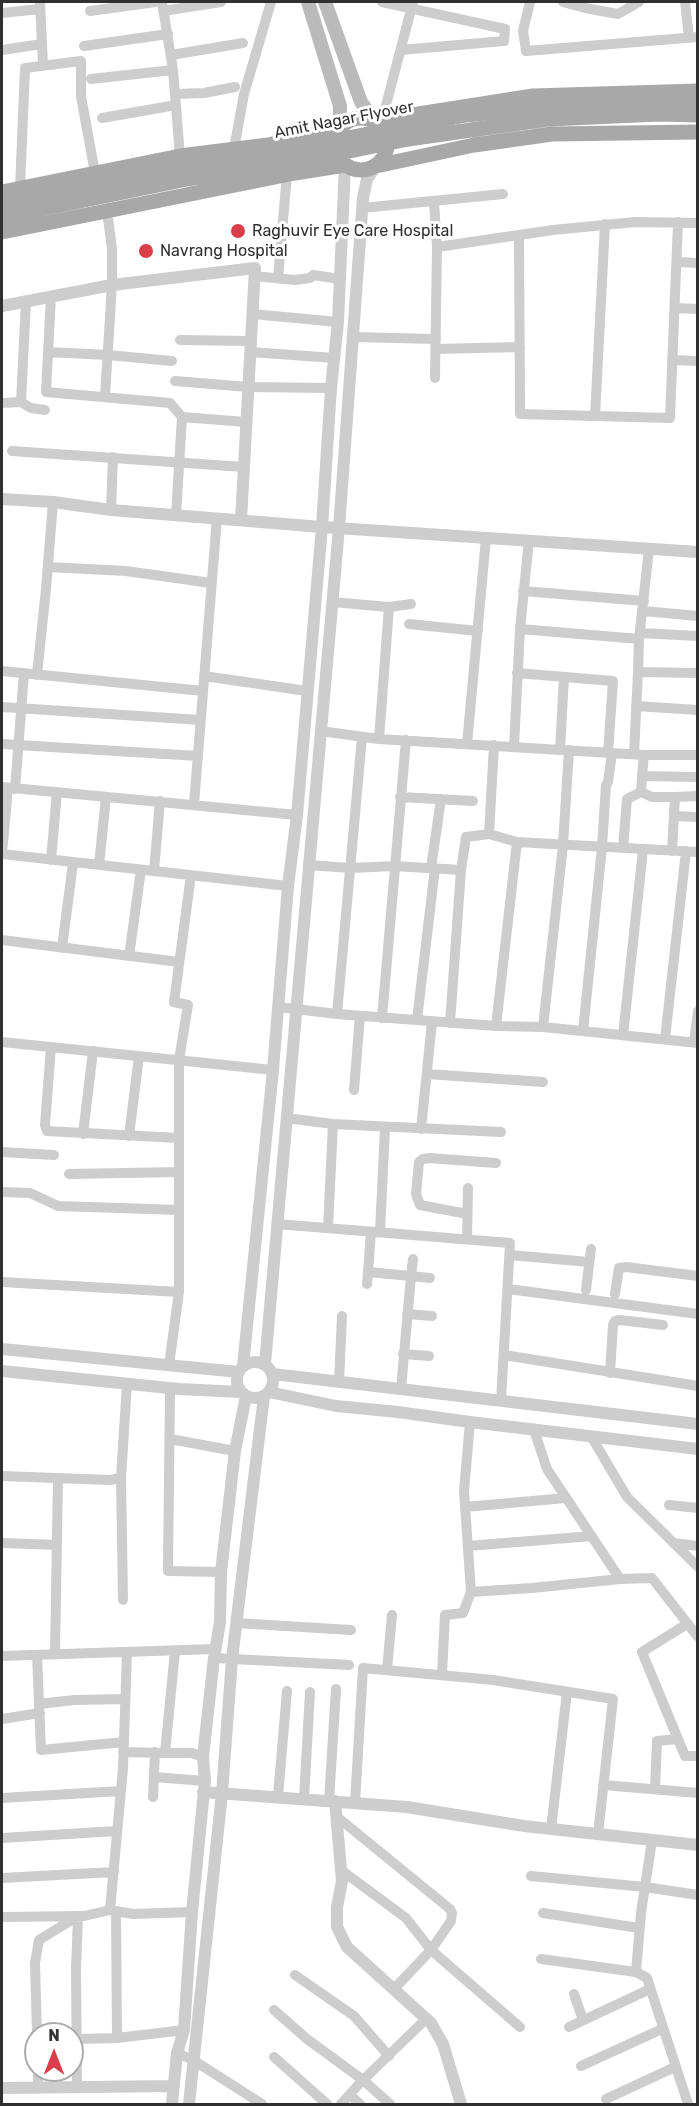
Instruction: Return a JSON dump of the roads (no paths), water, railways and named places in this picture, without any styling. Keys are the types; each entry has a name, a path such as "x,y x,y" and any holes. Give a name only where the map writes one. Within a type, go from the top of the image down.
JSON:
{"main road":[{"path":"308,2 340,106 340,129"},
{"path":"325,2 361,102 387,139 385,154 376,166"},
{"path":"345,165 336,152 336,136 340,129 351,120 359,118 374,121 532,96 698,91"},
{"name":"Amit Nagar Flyover","path":"2,205 466,115 549,107 698,104"},
{"name":"Amit Nagar Flyover","path":"2,217 188,179 537,120 659,114 698,115"},
{"path":"2,192 180,156 268,145 340,129"},
{"path":"2,232 287,174 345,165 360,170 474,145 552,134 698,132"}],"street":[{"path":"90,11 221,2"},
{"path":"234,149 244,94 271,2"},
{"path":"382,2 412,5 505,29 504,42 401,50"},
{"path":"530,2 524,31 526,51 693,37 685,2"},
{"path":"563,2 586,5 618,14 639,2"},
{"path":"2,13 40,5 43,65"},
{"path":"160,5 168,34 173,70 180,156"},
{"path":"374,121 386,109 412,5"},
{"path":"84,46 168,34"},
{"path":"171,55 243,43"},
{"path":"2,50 42,44"},
{"path":"20,188 25,68 81,61 81,96 95,172"},
{"path":"91,79 173,70"},
{"path":"102,118 235,87"},
{"path":"172,2104 177,2053 184,2030 204,1786 203,1757 220,1622 221,1572 243,1394 236,1382 241,1369 273,1070 288,886 297,815 338,322 345,165"},
{"path":"189,2104 222,1793 236,1623 267,1394 274,1380 269,1369 277,1224 339,528 362,208 367,179 376,166"},
{"path":"279,278 287,174"},
{"path":"362,208 503,194"},
{"path":"434,202 437,247 435,378"},
{"path":"105,396 112,285 112,249 107,211"},
{"path":"437,247 635,222 698,223"},
{"path":"519,235 520,414 670,418 678,222"},
{"path":"595,416 605,225"},
{"path":"677,262 698,263"},
{"path":"2,306 112,285 255,267 241,520"},
{"path":"254,276 303,279 313,275 340,279"},
{"path":"51,296 46,392 170,403 182,417 176,515"},
{"path":"21,402 26,301"},
{"path":"675,308 698,309"},
{"path":"252,314 338,322"},
{"path":"353,337 436,344 520,347"},
{"path":"180,340 250,346 335,358"},
{"path":"48,352 172,361"},
{"path":"672,360 698,361"},
{"path":"175,381 248,387 331,388"},
{"path":"2,403 21,402 31,408 45,410"},
{"path":"182,417 246,422"},
{"path":"12,451 244,467"},
{"path":"111,510 113,457"},
{"path":"2,499 322,527 698,552"},
{"path":"37,675 52,502"},
{"path":"194,804 217,518"},
{"path":"467,744 486,538"},
{"path":"514,747 520,629 529,540"},
{"path":"641,792 642,776 636,706 640,636 650,549"},
{"path":"48,567 126,571 211,583"},
{"path":"523,591 644,606 698,616"},
{"path":"332,602 389,607 411,604"},
{"path":"379,739 389,607"},
{"path":"409,624 478,631"},
{"path":"520,629 640,636 698,636"},
{"path":"2,671 203,691"},
{"path":"638,672 698,673"},
{"path":"24,673 18,746 8,788 2,854 288,886"},
{"path":"517,674 613,681 608,782 583,1031"},
{"path":"204,676 307,691"},
{"path":"543,1027 563,845 564,677"},
{"path":"636,706 698,710"},
{"path":"2,707 200,720"},
{"path":"320,731 379,739 610,753 698,755"},
{"path":"337,1014 362,737"},
{"path":"381,1018 406,740"},
{"path":"2,744 198,756"},
{"path":"489,834 494,745"},
{"path":"642,776 698,777"},
{"path":"8,788 297,815"},
{"path":"51,860 57,792"},
{"path":"623,848 627,799 641,792"},
{"path":"641,792 652,797 698,796"},
{"path":"99,865 106,797"},
{"path":"400,797 472,801"},
{"path":"672,851 675,797"},
{"path":"417,1020 441,799"},
{"path":"154,871 159,801"},
{"path":"674,816 698,817"},
{"path":"450,1023 461,870 466,837 489,834 517,842 692,852 665,1040"},
{"path":"496,1026 517,842"},
{"path":"623,1035 643,850"},
{"path":"62,948 73,862"},
{"path":"308,865 351,868 394,866 461,870"},
{"path":"129,956 141,870"},
{"path":"169,1365 179,1292 179,1060 188,1005 174,1002 191,875"},
{"path":"2,940 179,962"},
{"path":"279,1007 381,1018 543,1027 696,1042 698,1011"},
{"path":"354,1090 360,1016"},
{"path":"421,1129 432,1022"},
{"path":"2,1042 273,1070"},
{"path":"51,1047 45,1125 47,1131 179,1138"},
{"path":"83,1134 93,1051"},
{"path":"129,1136 139,1056"},
{"path":"427,1074 543,1083"},
{"path":"286,1118 333,1125 501,1132"},
{"path":"328,1228 333,1125"},
{"path":"366,1284 376,1232 385,1128"},
{"path":"2,1152 54,1155"},
{"path":"467,1214 420,1205 416,1194 419,1162 429,1158 496,1163"},
{"path":"69,1174 179,1172"},
{"path":"466,1239 468,1188"},
{"path":"2,1192 30,1193 58,1206 179,1210"},
{"path":"277,1224 510,1244 501,1401"},
{"path":"586,1290 591,1249"},
{"path":"510,1255 589,1262"},
{"path":"401,1389 413,1259"},
{"path":"615,1294 619,1268 698,1276"},
{"path":"368,1272 430,1278"},
{"path":"2,1282 179,1292"},
{"path":"508,1289 698,1314"},
{"path":"407,1314 432,1316"},
{"path":"339,1382 342,1316"},
{"path":"610,1372 615,1321 663,1325"},
{"path":"2,1349 169,1365 241,1369 253,1362 269,1369 339,1382 698,1424"},
{"path":"403,1354 429,1356"},
{"path":"504,1355 698,1386"},
{"path":"2,1371 170,1389 243,1394 258,1398 267,1394 336,1406 698,1449"},
{"path":"123,1600 121,1478 127,1384"},
{"path":"170,1389 168,1571 221,1572"},
{"path":"442,1676 445,1615 463,1613 471,1592 464,1491 470,1422"},
{"path":"534,1430 547,1469 620,1579"},
{"path":"591,1436 627,1497 698,1567"},
{"path":"170,1439 235,1451"},
{"path":"2,1476 110,1480 121,1478"},
{"path":"55,1654 58,1478"},
{"path":"465,1507 566,1498"},
{"path":"669,1505 698,1508"},
{"path":"468,1546 592,1536"},
{"path":"2,1543 57,1545"},
{"path":"673,1543 698,1546"},
{"path":"471,1592 652,1578 698,1637"},
{"path":"387,1670 392,1615"},
{"path":"236,1623 351,1630"},
{"path":"687,1624 642,1652 685,1756 698,1756"},
{"path":"153,1797 154,1777 160,1752 175,1651"},
{"path":"2,1656 175,1651 215,1654 232,1659 349,1665"},
{"path":"117,2038 113,1910 124,1747 127,1652"},
{"path":"37,1655 41,1750 124,1747 203,1757"},
{"path":"355,1803 363,1668 493,1680 613,1699 598,1834"},
{"path":"336,1689 332,1801 336,1816 342,1881 337,1907 337,1927 347,1947 426,2019 443,2044 461,2104"},
{"path":"279,1797 287,1691"},
{"path":"304,1799 310,1692"},
{"path":"551,1829 567,1692"},
{"path":"2,1719 74,1700 125,1699"},
{"path":"656,1789 657,1740 678,1739"},
{"path":"154,1777 204,1786 222,1793 407,1807 551,1829 698,1845"},
{"path":"603,1785 698,1793"},
{"path":"2,1798 121,1791"},
{"path":"336,1816 453,1913 451,1921 431,1950 394,1989"},
{"path":"2,1838 117,1831"},
{"path":"636,1972 639,1928 652,1840"},
{"path":"341,1870 406,1918 431,1950 520,2026"},
{"path":"2,1878 114,1872"},
{"path":"531,1876 645,1887 698,1895"},
{"path":"2,1917 78,1916 113,1910 133,1914 192,1912"},
{"path":"543,1913 639,1928"},
{"path":"37,2022 35,1963 39,1940 78,1916"},
{"path":"77,2022 78,1916"},
{"path":"541,1959 636,1972 647,1978 686,2104"},
{"path":"295,1975 354,2016 389,2056"},
{"path":"569,2027 650,1989"},
{"path":"574,1994 583,2020"},
{"path":"274,2010 390,2104"},
{"path":"341,2104 426,2019"},
{"path":"581,2066 662,2029"},
{"path":"84,2039 117,2038 184,2030"},
{"path":"177,2053 193,2060 262,2104"},
{"path":"274,2057 327,2104"},
{"path":"606,2099 675,2067"},
{"path":"38,2082 38,2088"},
{"path":"77,2082 77,2088"},
{"path":"2,2088 174,2086"},
{"path":"350,2095 360,2104"}],"place":[{"name":"Raghuvir Eye Care Hospital","path":"238,231"},
{"name":"Navrang Hospital","path":"146,251"}]}
